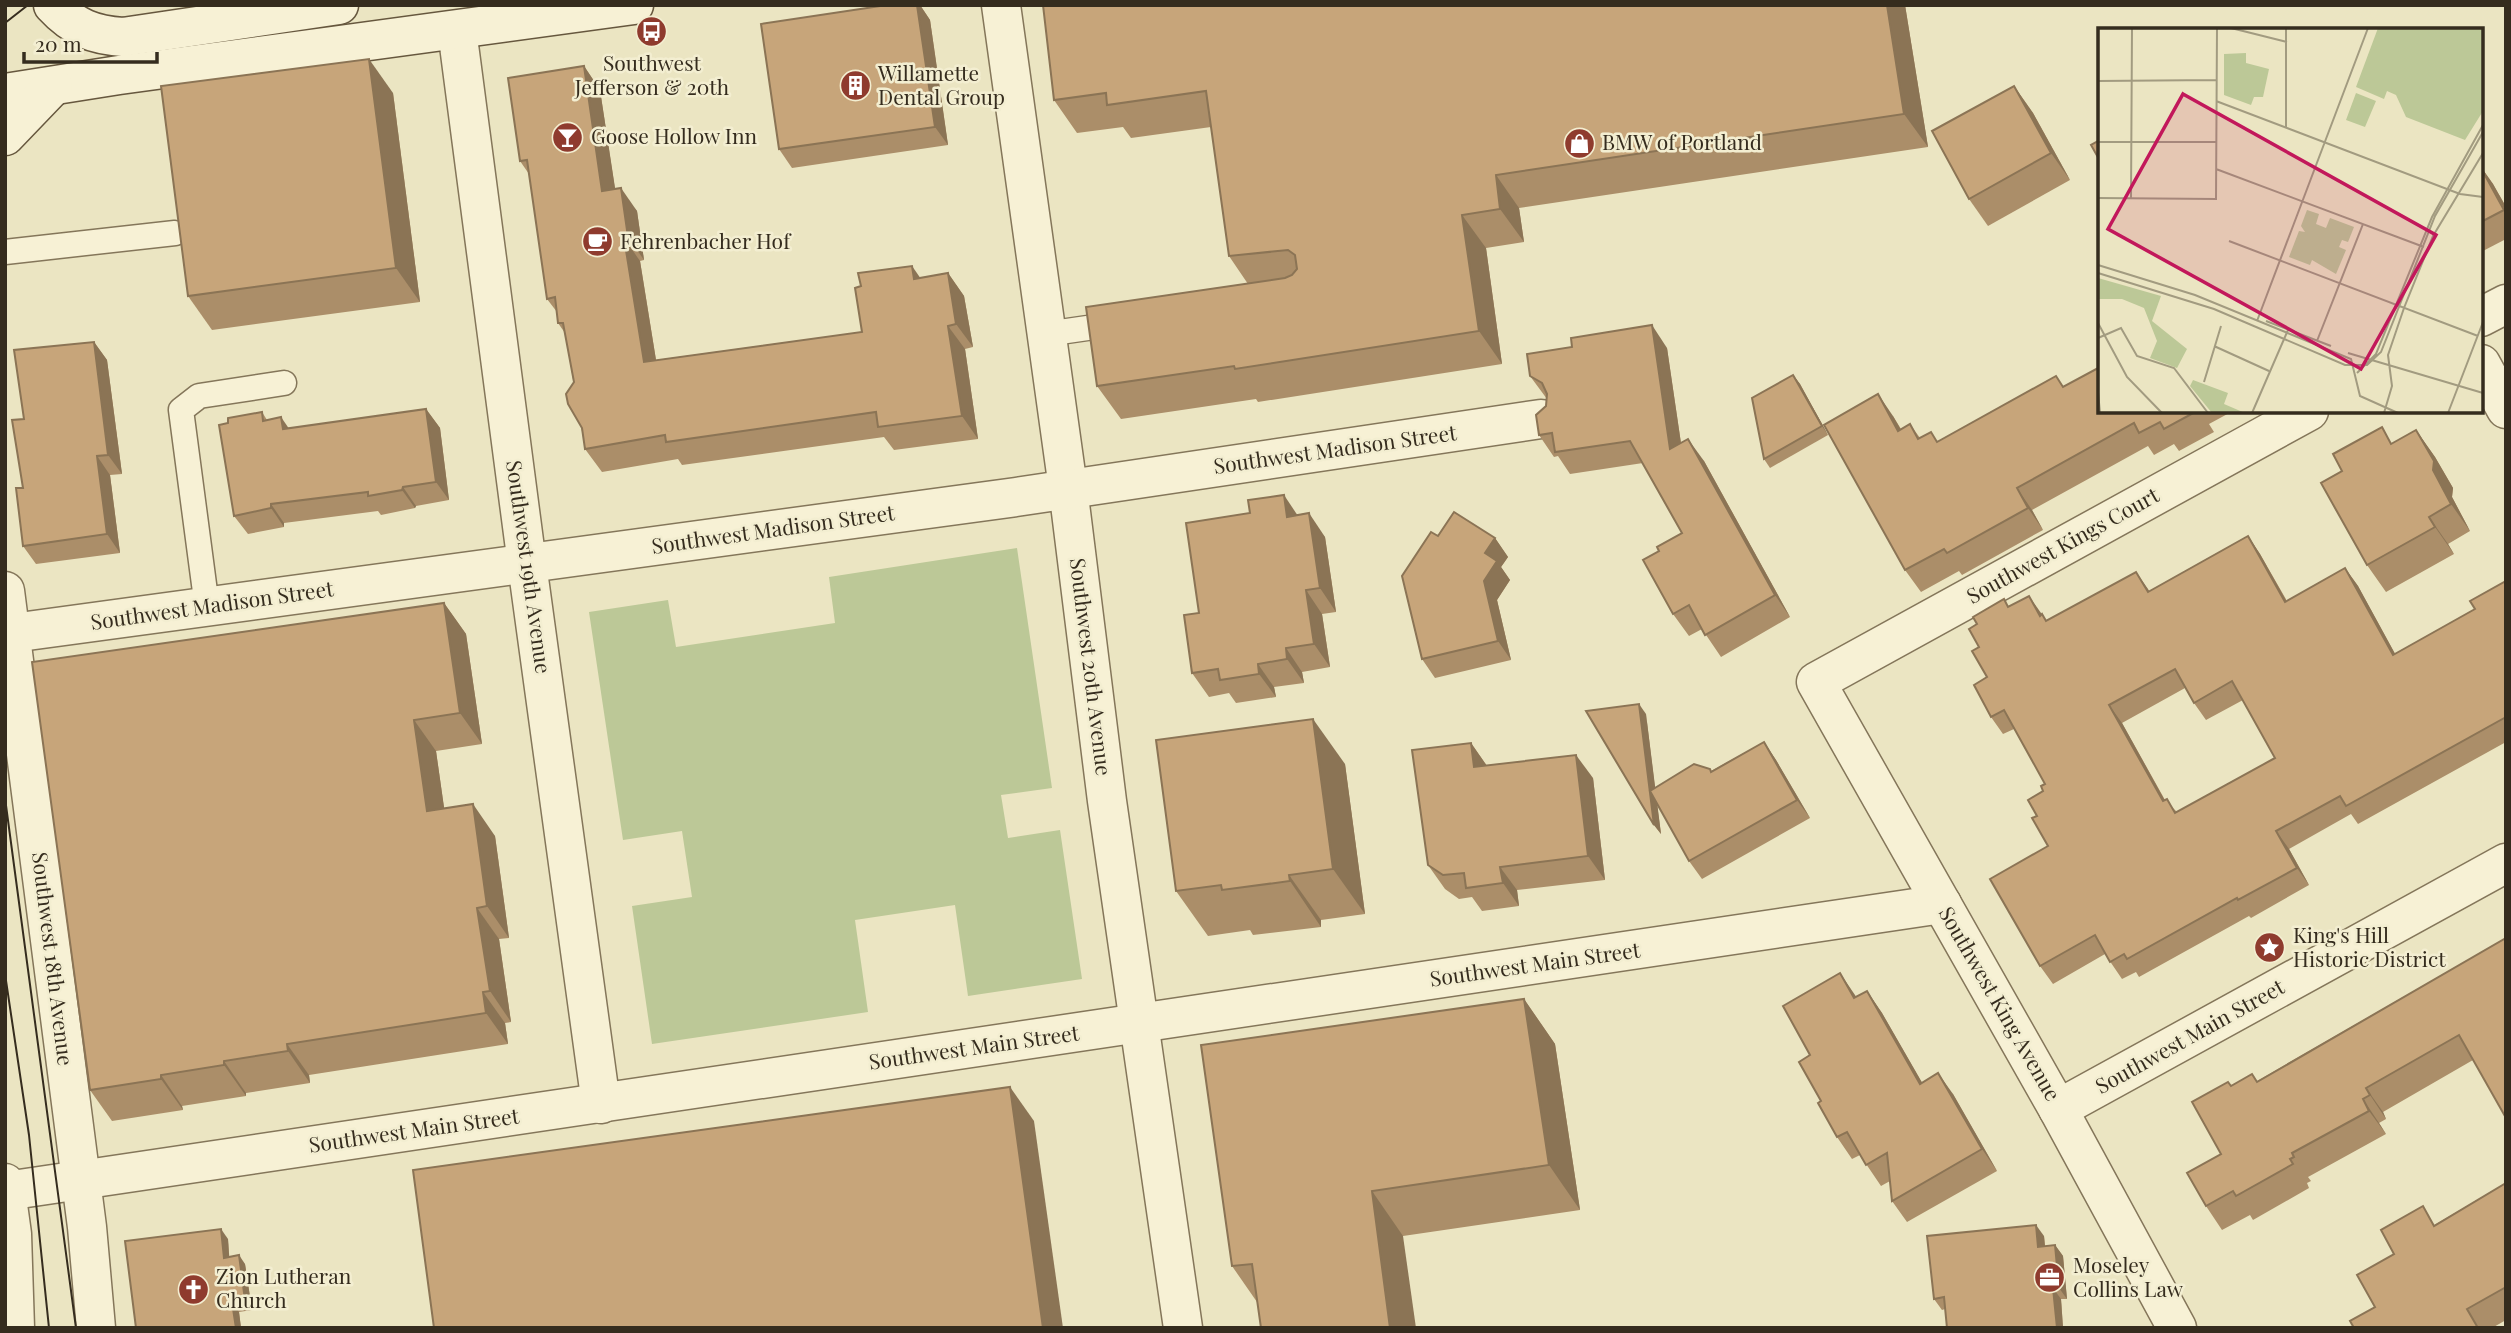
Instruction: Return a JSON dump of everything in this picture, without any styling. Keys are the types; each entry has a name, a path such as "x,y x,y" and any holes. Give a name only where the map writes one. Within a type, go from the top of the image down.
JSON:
{"street":[{"path":"53,5 73,22 95,34 123,37 339,5"},
{"path":"5,93 634,5"},
{"name":"Southwest 20th Avenue","path":"1001,5 1068,488 1102,764 1183,1328"},
{"name":"Southwest 19th Avenue","path":"457,30 601,1104"},
{"path":"5,136 52,86"},
{"path":"2483,316 2506,304"},
{"path":"2483,368 2506,409"},
{"name":"Southwest Kings Court","path":"1816,682 2305,413"},
{"name":"Southwest Madison Street","path":"8,634 527,564 1541,419"},
{"name":"Southwest 18th Avenue","path":"5,591 8,634 81,1180 96,1328"},
{"name":"Southwest King Avenue","path":"1816,682 2058,1109 2177,1328"},
{"name":"Southwest Main Street","path":"2058,1109 2506,863"},
{"name":"Southwest Main Street","path":"6,1187 81,1180 601,1104 1942,904"},
{"path":"6,1187 12,1234 15,1328"}],"lane":[{"path":"5,252 175,233"},
{"path":"1046,334 1142,320"},
{"path":"207,607 181,410 198,396 284,383"}],"green space":[{"path":"1017,548 1052,788 1001,795 1008,838 1060,830 1082,979 968,996 955,905 855,920 868,1012 652,1044 632,906 692,897 682,831 623,840 589,612 668,600 676,647 835,623 829,577"}],"building":[{"name":"Willamette Dental Group","path":"887,5 917,5 935,127 779,149 761,24"},
{"name":"BMW of Portland","path":"1043,5 1887,5 1904,114 1496,175 1500,209 1462,215 1479,331 1235,369 1234,366 1097,386 1086,307 1285,278 1297,269 1295,255 1288,250 1229,256 1206,91 1107,105 1106,93 1054,100"},
{"path":"369,59 396,268 188,296 161,86"},
{"path":"584,66 602,191 621,188 628,237 624,238 644,362 862,332 855,288 861,286 858,273 912,266 914,279 948,273 956,324 948,326 962,416 878,427 876,412 666,442 665,435 585,449 582,428 568,404 566,394 574,382 563,323 558,323 555,297 547,299 527,160 520,161 508,78"},
{"path":"2014,86 2051,153 1969,199 1932,131"},
{"path":"2098,141 2098,157 2091,145"},
{"path":"2483,172 2504,210 2483,221"},
{"path":"1652,325 1670,449 1688,439 1775,595 1705,635 1689,605 1673,614 1643,560 1659,551 1657,547 1682,533 1630,441 1555,452 1552,433 1539,435 1536,415 1546,406 1547,394 1542,383 1530,376 1527,354 1572,347 1571,338"},
{"path":"94,342 108,455 97,456 107,534 23,546 16,488 23,488 12,420 24,419 14,350"},
{"path":"2098,368 2098,413 2193,413 2164,429 2160,422 2139,433 2134,423 2017,488 2028,508 1947,553 1944,549 1905,570 1824,425 1878,394 1898,431 1910,424 1918,439 1931,432 1937,442 2056,376 2063,387"},
{"path":"1793,375 1822,426 1764,459 1752,398"},
{"path":"426,409 436,482 368,496 368,492 271,504 271,508 234,516 219,425 228,423 228,418 262,412 263,421 281,417 283,429"},
{"path":"2382,427 2391,444 2416,430 2434,461 2433,470 2451,504 2429,517 2435,527 2367,565 2321,483 2342,471 2333,454"},
{"path":"1284,495 1287,517 1309,513 1320,588 1306,590 1314,644 1286,648 1287,659 1258,664 1259,674 1220,680 1218,669 1192,673 1184,615 1199,613 1186,523 1250,513 1248,500"},
{"path":"1454,512 1495,538 1485,553 1497,561 1484,581 1498,641 1422,659 1402,576 1431,532 1438,536"},
{"path":"2248,536 2285,602 2345,568 2393,655 2475,609 2470,601 2506,581 2506,717 2346,806 2340,796 2276,831 2297,868 2238,900 2237,898 2127,959 2124,954 2110,962 2095,935 2040,966 1990,879 2048,846 2032,818 2037,816 2028,800 2043,791 2041,786 2045,784 2004,710 1991,717 1974,685 1987,677 1972,651 1979,647 1969,629 1977,624 1973,617 2004,599 2008,607 2029,596 2040,616 2042,614 2046,621 2136,572 2148,592","holes":["2175,669 2194,703 2232,681 2275,758 2175,813 2167,799 2163,801 2109,705"]},
{"path":"444,603 460,713 414,720 427,811 473,804 487,906 477,908 490,991 483,992 486,1013 287,1044 288,1051 224,1061 224,1065 161,1075 161,1079 90,1090 32,662"},
{"path":"1639,704 1654,825 1586,711"},
{"path":"1313,719 1333,869 1289,875 1290,881 1222,890 1221,885 1176,891 1156,740"},
{"path":"1764,742 1797,800 1689,861 1650,791 1694,764 1710,769 1711,772"},
{"path":"1471,743 1474,767 1576,755 1588,856 1500,867 1503,883 1466,888 1464,873 1443,875 1428,865 1412,750"},
{"path":"2506,938 2506,1118 2459,1035 2366,1088 2370,1095 2363,1099 2369,1111 2292,1153 2294,1157 2290,1159 2293,1164 2236,1196 2233,1191 2206,1206 2187,1173 2221,1154 2192,1102 2228,1082 2231,1086 2252,1074 2257,1082"},
{"path":"1840,973 1854,998 1867,991 1920,1084 1938,1073 1982,1149 1892,1201 1887,1153 1866,1165 1847,1132 1837,1137 1799,1062 1810,1055 1783,1006"},
{"path":"1524,999 1549,1165 1372,1191 1390,1328 1261,1328 1252,1264 1232,1266 1201,1045"},
{"path":"1010,1087 1043,1328 434,1328 413,1170"},
{"path":"2506,1183 2506,1287 2467,1309 2478,1328 2354,1328 2350,1321 2375,1307 2357,1275 2394,1254 2381,1230 2423,1206 2434,1226"},
{"path":"2036,1225 2038,1247 2055,1245 2059,1288 2053,1288 2057,1328 1947,1328 1944,1297 1934,1299 1927,1236"},
{"name":"Zion Lutheran Church","path":"221,1229 224,1258 239,1255 245,1300 232,1302 236,1328 136,1328 125,1241"}],"tram line":[{"path":"5,23 28,5"},
{"path":"5,798 76,1328"},
{"path":"5,974 29,1135 49,1328"}],"place":[{"name":"Southwest Jefferson & 20th","path":"652,32"},
{"name":"Willamette Dental Group","path":"855,86"},
{"name":"Goose Hollow Inn","path":"568,137"},
{"name":"BMW of Portland","path":"1579,143"},
{"name":"Fehrenbacher Hof","path":"597,242"},
{"name":"King's Hill Historic District","path":"2270,948"},
{"name":"Moseley Collins Law","path":"2050,1278"},
{"name":"Zion Lutheran Church","path":"193,1289"}]}
